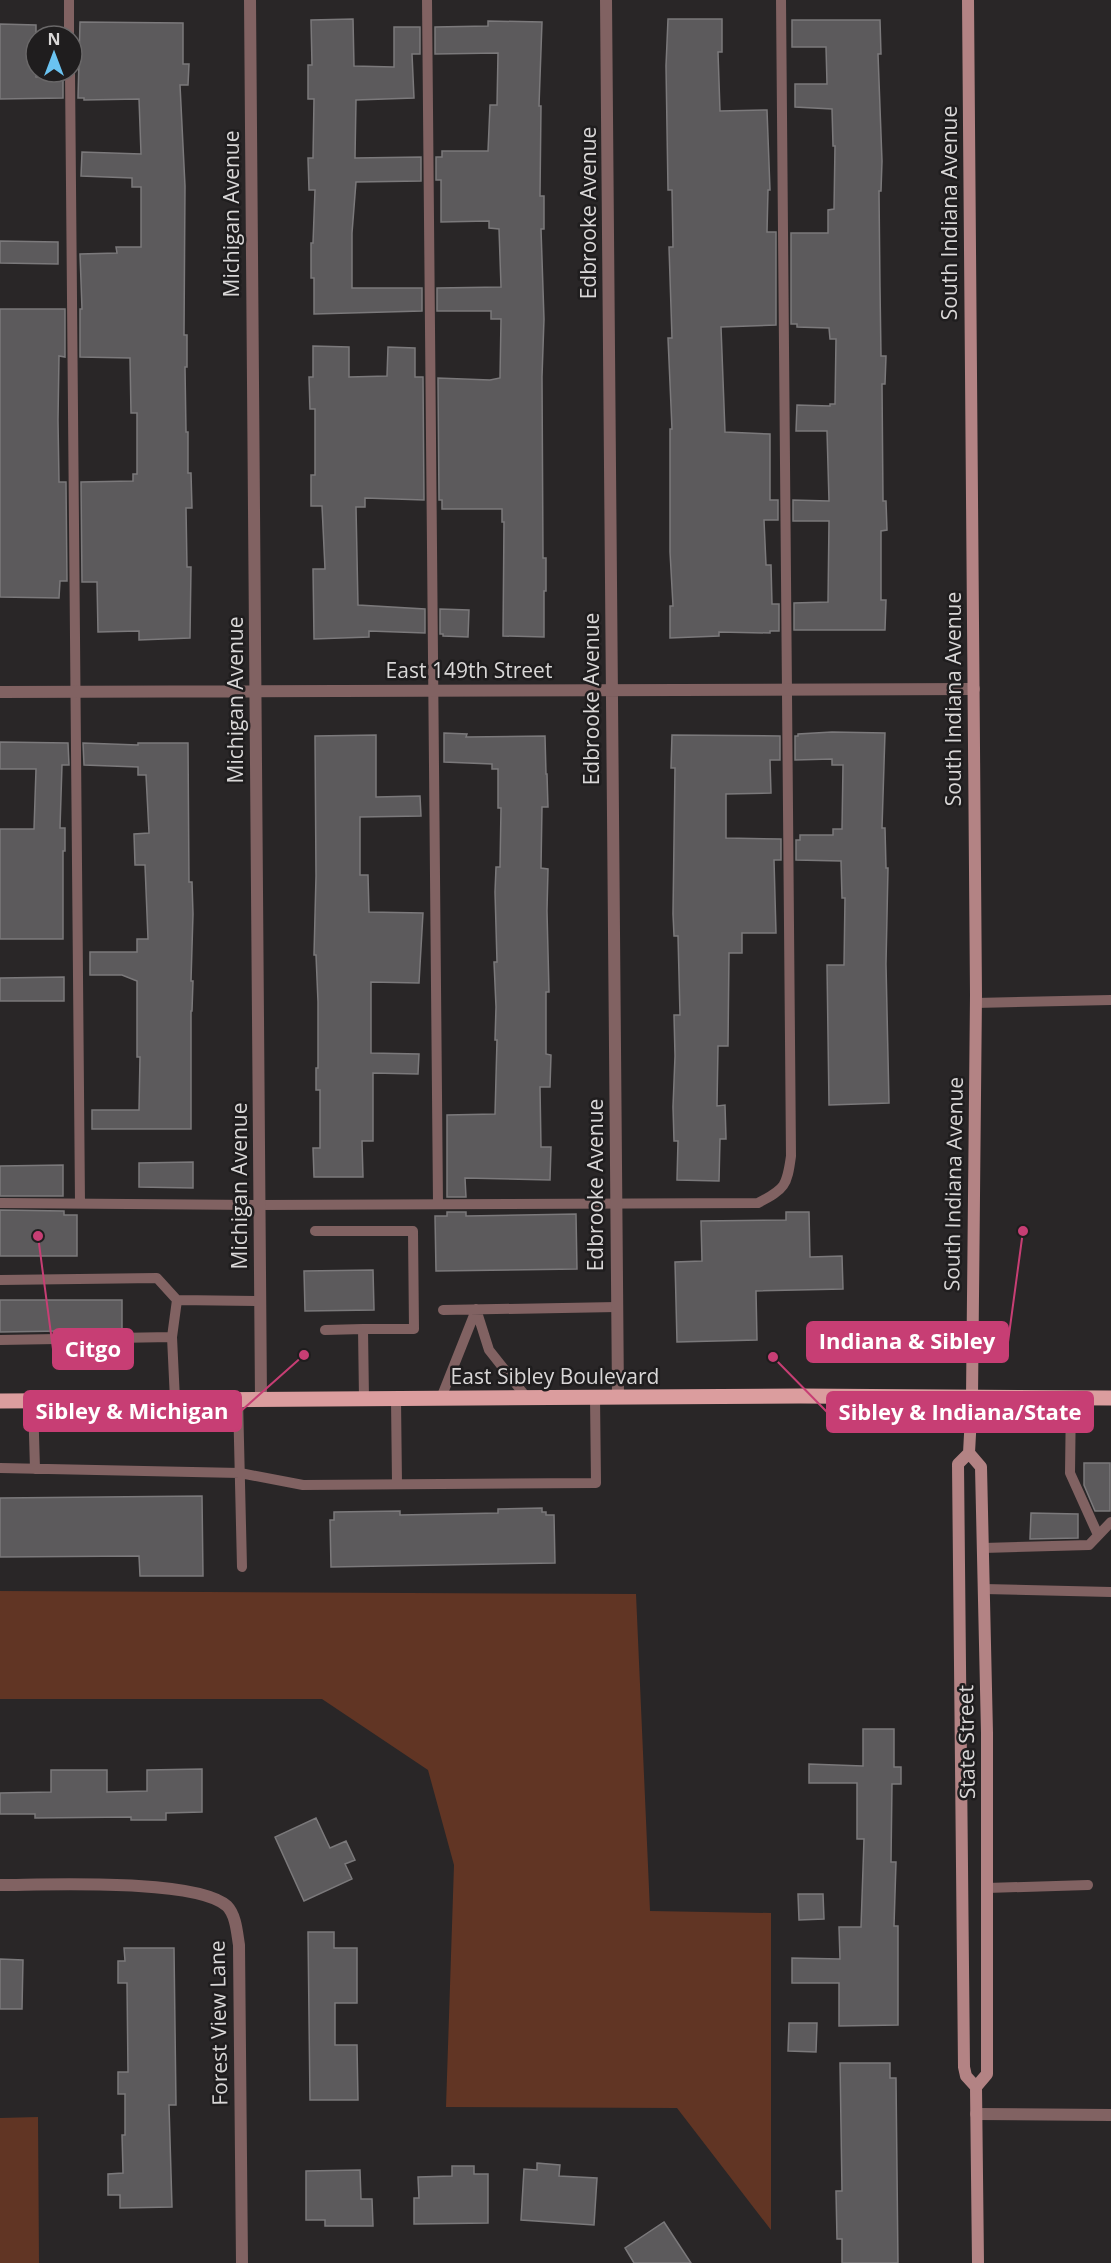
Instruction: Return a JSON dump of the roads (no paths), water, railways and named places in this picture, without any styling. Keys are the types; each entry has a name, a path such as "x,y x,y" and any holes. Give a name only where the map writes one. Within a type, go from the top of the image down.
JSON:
{"main road":[{"name":"South Indiana Avenue","path":"968,0 975,1003 972,1397"},
{"name":"East Sibley Boulevard","path":"0,1401 618,1397 1111,1398"},
{"name":"State Street","path":"972,1397 969,1453 958,1464 964,2067 966,2076 976,2086"},
{"name":"State Street","path":"969,1453 981,1467 984,1589 987,2074 976,2086 978,2263"}],"street":[{"name":"Michigan Avenue","path":"250,0 261,1400"},
{"name":"Edbrooke Avenue","path":"606,0 618,1397"},
{"name":"East 149th Street","path":"0,692 974,689"},
{"name":"Forest View Lane","path":"0,1886 94,1885 183,1890 210,1896 228,1907 236,1923 239,1945 242,2263"},
{"path":"976,2114 1111,2115"}],"lane":[{"path":"69,0 69,24"},
{"path":"427,0 438,1204"},
{"path":"0,1203 259,1205 758,1203 778,1193 788,1179 791,1156 780,0"},
{"path":"70,84 80,1203"},
{"path":"975,1003 1111,1000"},
{"path":"315,1231 413,1231 414,1329 325,1330"},
{"path":"0,1280 158,1278 177,1300 260,1301"},
{"path":"175,1400 172,1337 177,1300"},
{"path":"443,1310 617,1306"},
{"path":"476,1309 489,1350 527,1398"},
{"path":"441,1398 476,1309"},
{"path":"363,1329 364,1399"},
{"path":"0,1340 172,1337"},
{"path":"0,1468 240,1473 303,1485 596,1483 595,1398"},
{"path":"1071,1398 1070,1473 1098,1535"},
{"path":"396,1399 397,1484"},
{"path":"238,1400 242,1567"},
{"path":"33,1401 35,1469"},
{"path":"983,1548 1089,1545 1111,1522"},
{"path":"984,1589 1111,1592"},
{"path":"987,1888 1088,1885"}],"place":[{"name":"Indiana & Sibley","path":"1023,1231"},
{"name":"Citgo","path":"38,1236"},
{"name":"Sibley & Michigan","path":"304,1355"},
{"name":"Sibley & Indiana/State","path":"773,1357"}]}
